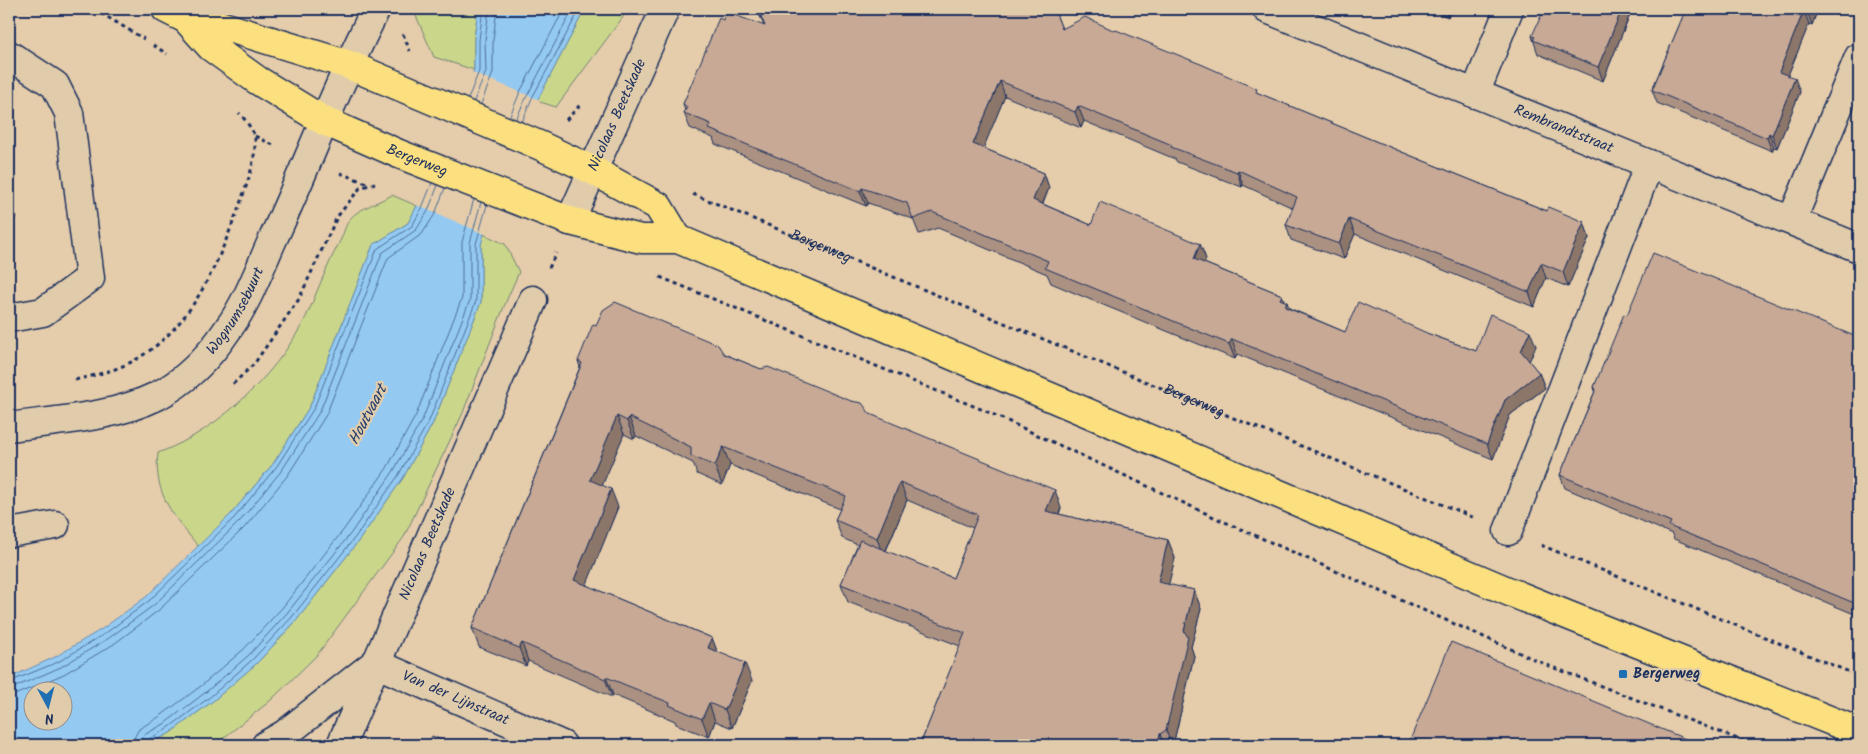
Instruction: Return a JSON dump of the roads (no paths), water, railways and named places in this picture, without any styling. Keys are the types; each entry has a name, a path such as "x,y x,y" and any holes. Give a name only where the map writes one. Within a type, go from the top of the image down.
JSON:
{"main road":[{"name":"Bergerweg","path":"176,14 212,23 349,65 526,140 592,170 658,206 678,239"},
{"name":"Bergerweg","path":"176,14 211,47 258,80 324,121 399,154 502,196 570,221 641,239 678,239 1510,592 1859,732"}],"street":[{"name":"Wognumsebuurt","path":"9,427 105,413 136,404 157,395 177,383 214,348 230,328 246,299 374,9"},
{"name":"Nicolaas Beetskade","path":"570,221 665,9"},
{"name":"Rembrandtstraat","path":"1267,9 1859,248"},
{"path":"1475,94 1509,9"},
{"path":"9,54 55,84 69,113 90,278 43,312 9,318"},
{"path":"1792,220 1859,57"},
{"path":"1508,531 1649,164"},
{"name":"Nicolaas Beetskade","path":"266,745 285,734 375,664 533,300"},
{"path":"9,533 55,525"},
{"path":"341,745 375,664"},
{"name":"Van der Lijnstraat","path":"375,664 562,745"}],"water":[{"name":"Houtvaart","path":"478,9 585,9 537,101 492,203 481,245 481,302 433,423 403,478 360,539 296,621 257,663 213,701 170,733 148,745 9,745 9,678 55,657 102,629 146,597 231,514 273,464 310,406 373,245 408,223 417,206 474,70 474,39"}],"place":[{"name":"Bergerweg","path":"1623,674"}]}
